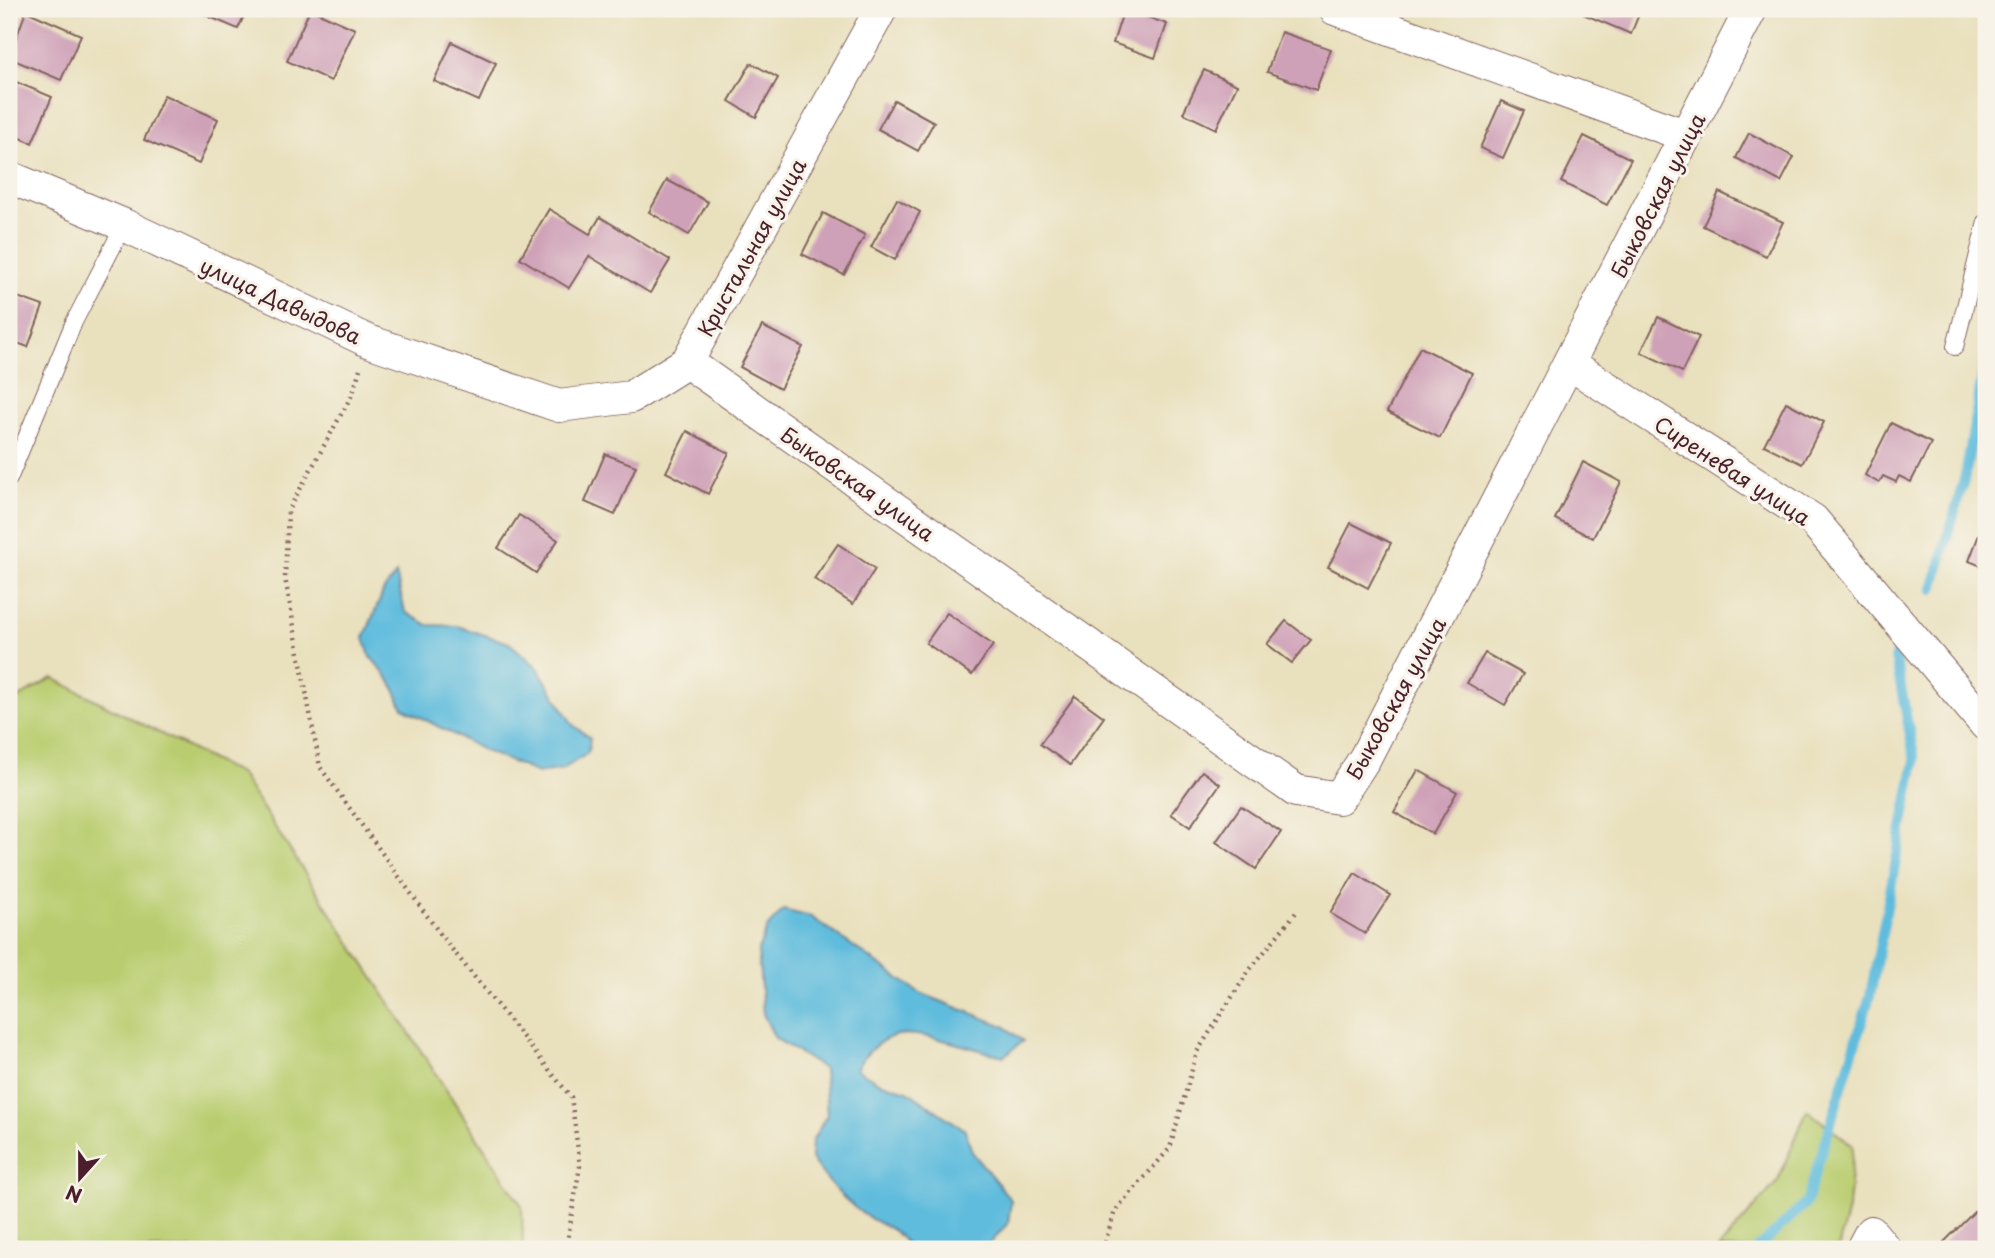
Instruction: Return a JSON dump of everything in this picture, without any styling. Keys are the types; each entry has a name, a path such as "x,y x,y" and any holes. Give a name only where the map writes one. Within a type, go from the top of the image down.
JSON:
{"street":[{"name":"Кристальная улица","path":"559,406 631,397 687,362 881,9"},
{"path":"1335,9 1687,136"},
{"name":"Быковская улица","path":"687,362 1296,791 1339,798 1365,758 1751,9"},
{"name":"улица Давыдова","path":"9,177 124,225 368,341 559,406"},
{"name":"Сиреневая улица","path":"1570,364 1813,520 1986,725"}],"lane":[{"path":"1955,346 1986,222"},
{"path":"9,479 74,321 124,225"}],"path":[{"path":"368,341 353,393 288,511 285,579 320,767 443,938 570,1097 580,1166 566,1249"},
{"path":"1103,1249 1115,1211 1170,1148 1197,1052 1248,972 1298,910"}],"green space":[{"path":"53,678 241,775 522,1206 523,1249 9,1249 9,703"},
{"path":"1807,1110 1853,1146 1848,1209 1838,1249 1718,1249 1778,1181"}],"water":[{"path":"396,574 405,612 428,625 457,626 509,643 537,667 573,725 590,738 588,753 563,769 538,773 485,751 403,708 392,683 370,656 364,638 384,590"},
{"path":"783,910 811,917 920,993 1004,1026 1023,1041 1004,1056 920,1035 897,1035 873,1048 856,1069 879,1082 907,1091 965,1130 972,1152 1011,1200 1008,1223 985,1249 909,1249 894,1231 869,1218 847,1201 811,1159 812,1141 827,1115 824,1069 775,1038 763,1014 758,951 767,928"}],"building":[{"path":"191,9 247,9 238,29"},
{"path":"310,9 355,29 331,81 287,61"},
{"path":"1124,9 1167,24 1155,58 1113,43"},
{"path":"1585,9 1641,9 1631,34 1583,14"},
{"path":"26,11 81,35 61,80 9,58"},
{"path":"1281,32 1331,49 1316,90 1267,72"},
{"path":"452,42 496,63 479,101 434,81"},
{"path":"751,63 778,78 756,117 729,101"},
{"path":"1204,70 1237,85 1216,129 1183,113"},
{"path":"9,79 52,97 32,143 9,133"},
{"path":"164,95 218,119 199,164 144,140"},
{"path":"894,100 934,122 918,151 878,129"},
{"path":"1501,101 1524,111 1503,158 1480,148"},
{"path":"1749,133 1794,157 1781,182 1736,158"},
{"path":"1584,136 1631,159 1607,205 1561,182"},
{"path":"667,180 708,202 689,235 649,212"},
{"path":"1719,192 1783,222 1766,256 1703,226"},
{"path":"897,199 920,212 895,260 871,247"},
{"path":"549,209 590,234 600,217 670,260 650,293 589,256 569,288 520,258"},
{"path":"823,213 865,235 844,275 802,254"},
{"path":"9,294 43,306 28,347 9,340"},
{"path":"1658,317 1699,337 1682,372 1641,352"},
{"path":"762,326 803,347 780,389 740,367"},
{"path":"1420,347 1472,373 1440,438 1387,412"},
{"path":"1786,402 1824,422 1802,464 1764,445"},
{"path":"1891,423 1931,443 1911,482 1899,476 1896,482 1883,476 1879,483 1865,475"},
{"path":"687,431 729,453 708,494 666,472"},
{"path":"605,454 636,466 615,515 585,502"},
{"path":"1583,462 1621,482 1593,538 1555,519"},
{"path":"519,515 558,540 536,573 498,548"},
{"path":"1986,516 1986,568 1969,561"},
{"path":"1351,523 1391,543 1368,588 1328,567"},
{"path":"838,544 875,569 853,604 814,579"},
{"path":"947,613 993,645 972,675 926,643"},
{"path":"1286,621 1311,640 1292,663 1267,644"},
{"path":"1485,653 1523,674 1505,705 1467,683"},
{"path":"1075,696 1104,717 1070,765 1040,744"},
{"path":"1418,770 1457,792 1433,834 1394,812"},
{"path":"1202,771 1220,784 1190,827 1171,814"},
{"path":"1241,806 1281,832 1256,869 1216,842"},
{"path":"1355,873 1390,895 1365,934 1330,913"},
{"path":"1986,1200 1986,1249 1949,1249 1943,1243"}],"waterway":[{"path":"1933,589 1966,472 1986,353"},
{"path":"1757,1249 1806,1203 1870,996 1915,761 1895,656"}]}
